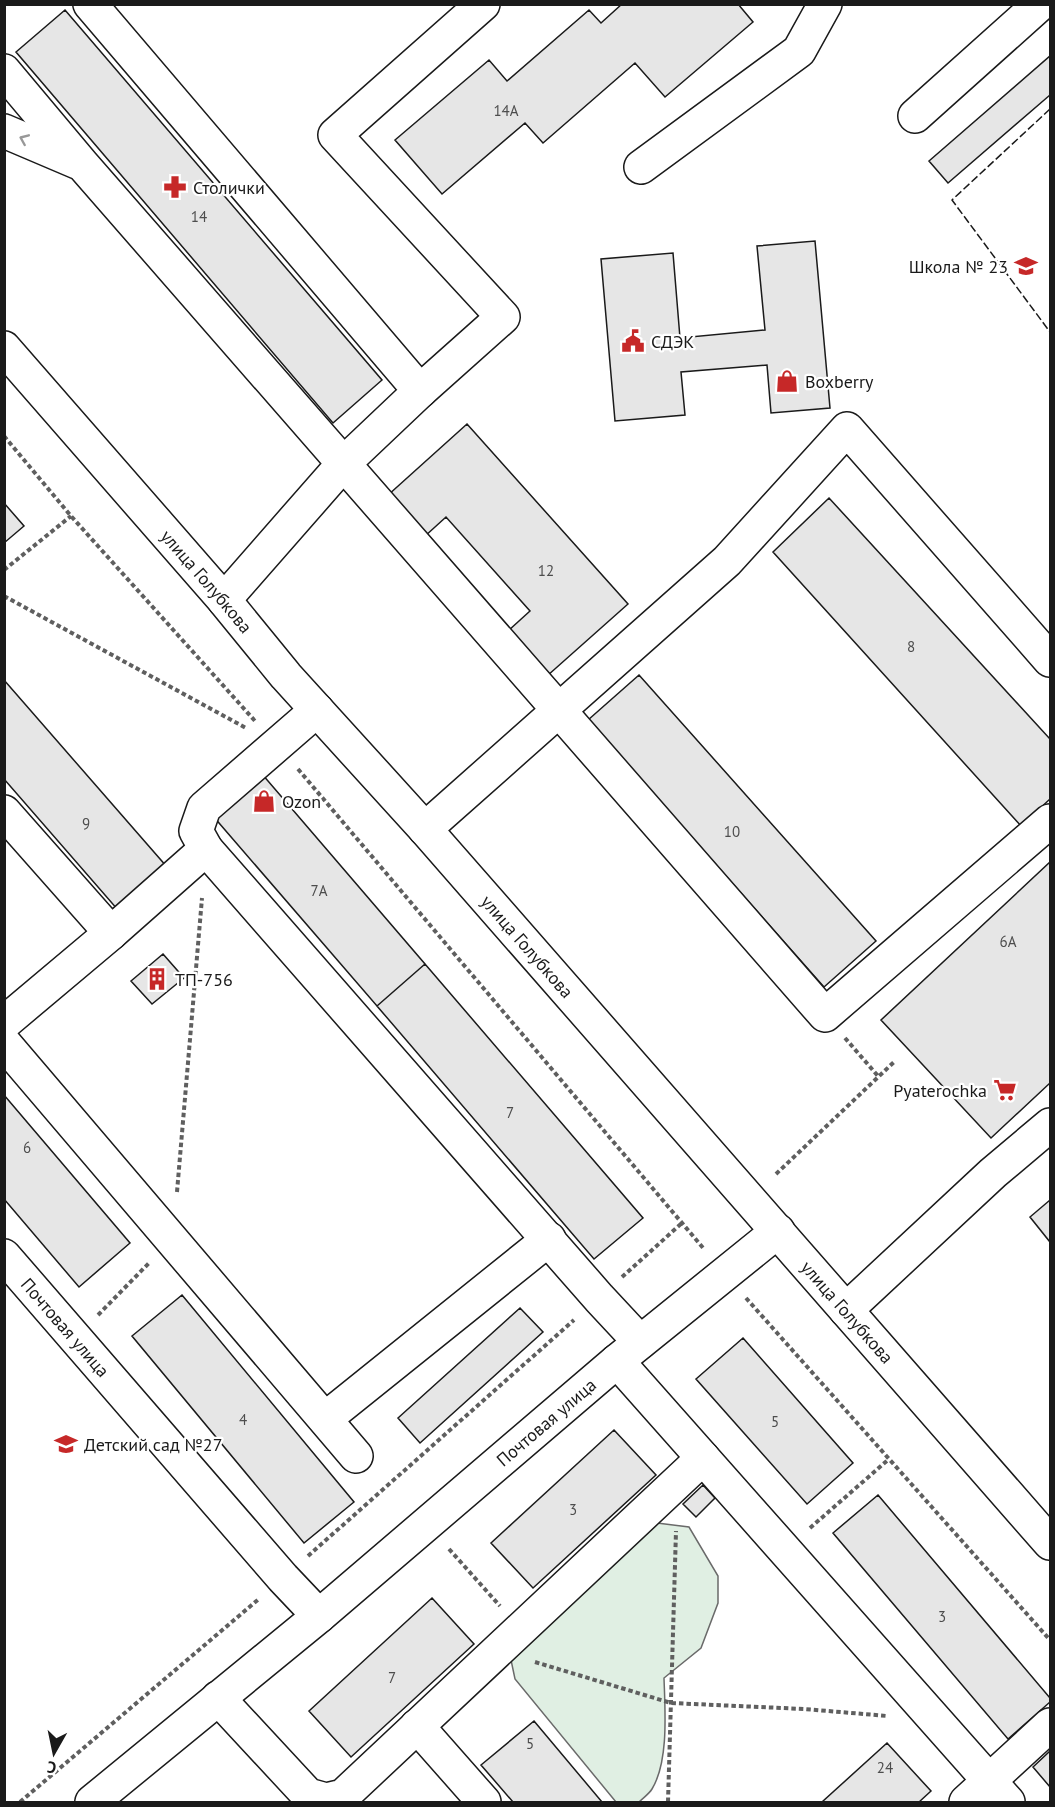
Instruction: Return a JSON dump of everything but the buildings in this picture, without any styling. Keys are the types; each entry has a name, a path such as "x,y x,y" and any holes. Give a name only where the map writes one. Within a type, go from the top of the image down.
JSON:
{"main road":[{"path":"90,4 420,391"},
{"path":"224,600 344,463 503,317 335,135 483,4"},
{"path":"641,167 799,51 825,4"},
{"path":"915,116 1040,4"},
{"path":"4,71 82,164 825,1015 1050,821"},
{"path":"4,131 82,164"},
{"name":"улица Голубкова","path":"4,348 224,600 286,676 425,829 846,1310 1046,1530"},
{"path":"425,829 727,561 847,429 1050,660"},
{"path":"317,710 204,808 196,831 206,849 599,1298 628,1352 703,1458 936,1721 988,1796 1050,1725"},
{"path":"4,812 111,933"},
{"path":"4,1023 206,849"},
{"path":"4,1042 356,1456"},
{"path":"846,1310 993,1173 1050,1125"},
{"name":"Почтовая улица","path":"92,1803 319,1616 628,1352 778,1231"},
{"path":"325,1419 549,1239"},
{"name":"Почтовая улица","path":"4,1256 283,1578 319,1616"},
{"path":"218,1698 308,1795 326,1800 343,1796 703,1458"},
{"path":"417,1726 484,1803"}],"path":[{"path":"4,436 71,516 277,745 725,1274 1050,1640"},
{"path":"4,570 71,516"},
{"path":"4,596 277,745"},
{"path":"76,1338 172,1240 206,849"},
{"path":"825,1015 878,1076"},
{"path":"776,1174 894,1062"},
{"path":"20,1803 283,1578 682,1223"},
{"path":"784,1551 890,1459"},
{"path":"668,1803 677,1482"},
{"path":"427,1523 508,1640 671,1703 804,1708 936,1721"}],"green space":[{"path":"649,1522 689,1527 718,1576 718,1603 701,1648 664,1678 664,1750 652,1789 639,1802 616,1802 515,1679 511,1660"}],"fence":[{"path":"1050,109 952,200 1050,332"}],"place":[{"name":"Столички","path":"175,187"},
{"name":"Школа № 23","path":"1026,266"},
{"name":"СДЭК","path":"633,341"},
{"name":"Boxberry","path":"787,381"},
{"name":"Ozon","path":"264,801"},
{"name":"ТП-756","path":"157,979"},
{"name":"Pyaterochka","path":"1005,1090"},
{"name":"Детский сад №27","path":"66,1444"}]}
